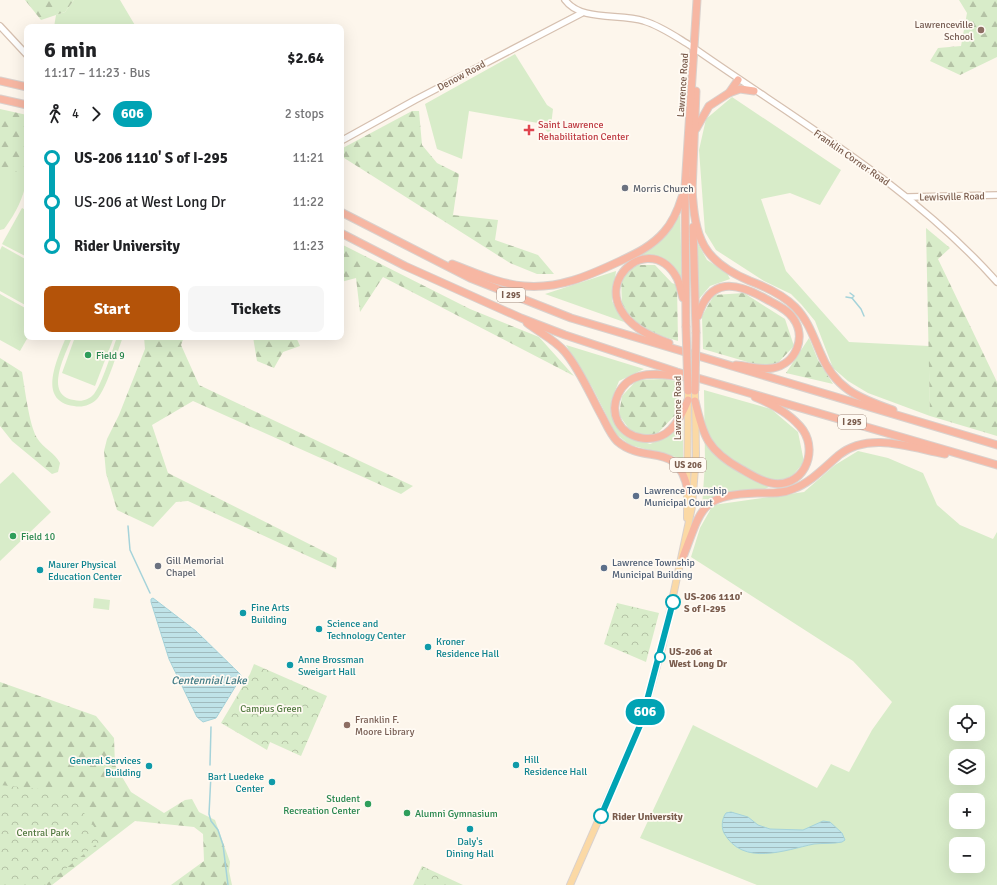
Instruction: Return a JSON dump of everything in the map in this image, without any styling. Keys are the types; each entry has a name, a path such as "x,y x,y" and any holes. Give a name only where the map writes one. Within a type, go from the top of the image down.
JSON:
{"highway":[{"name":"US 206","path":"694,48 697,0"},
{"name":"Lawrence Road","path":"692,391 696,322 688,188 695,132 696,80 694,48"},
{"name":"Lawrence Road","path":"692,391 686,312 688,188 694,48"},
{"path":"729,93 738,80"},
{"path":"0,81 24,86"},
{"path":"695,132 699,122 709,106 729,93 740,89 754,91"},
{"path":"0,99 24,105"},
{"path":"410,247 500,282 531,287 563,284 588,276 640,251 656,240 675,216 688,188"},
{"path":"688,188 696,226 707,251 727,270 772,291 794,306 811,330 828,370 843,386 869,402 972,438"},
{"name":"I 295","path":"344,214 470,278 502,292 604,329 997,445"},
{"name":"I 295","path":"344,235 405,266 515,315 595,346 997,465"},
{"path":"686,312 677,278 668,266 660,262 648,259 636,262 625,268 618,278 615,290 617,302 629,320 650,335 676,346 690,354"},
{"path":"696,322 703,303 710,294 720,288 732,286 743,288 783,309 793,318 798,328 799,339 796,351 789,360 779,366 763,369 710,361"},
{"path":"515,315 549,338 566,353 616,440 633,450 665,457 676,463 683,472 688,491"},
{"path":"692,400 672,429 655,438 641,438 631,435 621,426 616,416 617,396 623,386 633,378 650,374 702,378"},
{"path":"692,400 704,436 711,446 722,456 749,474 770,483 787,482 800,474 807,465 810,452 808,440 800,427 772,406 720,384"},
{"path":"683,557 698,518 705,507 715,500 728,495 779,493 792,490 805,483 841,453 856,446 871,443 889,443 985,461"}],"main road":[{"name":"Lawrence Road","path":"570,885 641,723 662,648 683,557 692,507 695,474 692,391"},
{"name":"Lawrence Road","path":"686,539 692,400"}],"street":[{"path":"565,0 572,7 582,13"},
{"name":"Franklin Corner Road","path":"582,13 622,16 646,21 694,48 754,91 866,166 908,197 955,238 997,282"},
{"name":"Denow Road","path":"344,139 415,100 582,13"},
{"path":"0,26 24,52"},
{"name":"Lewisville Road","path":"908,197 997,195"}],"green space":[{"path":"25,0 74,0 65,12 41,20"},
{"path":"74,0 120,0 134,24 54,24 56,15 65,12"},
{"name":"Lawrenceville School","path":"959,0 997,0 997,57 960,75 930,61 938,48 961,46 967,13"},
{"path":"515,54 547,105 553,109 550,134 538,123 469,111 462,159 437,149 425,104"},
{"path":"732,97 841,170 820,205 790,193 761,199 786,271 849,342 929,346 930,416 868,393 848,381 833,368 815,321 791,294 764,281 716,250 705,232 699,150 706,119"},
{"path":"0,109 24,114 24,172 0,172"},
{"path":"412,111 419,111 422,145 437,163 459,174 453,215 498,220 495,240 538,255 554,274 537,274 510,263 344,158 344,147"},
{"path":"0,172 24,172 23,195 13,216 4,229 0,230"},
{"path":"22,208 24,209 24,255 2,244"},
{"path":"680,215 682,279 668,263 659,257 639,255 665,235"},
{"path":"926,228 950,248 938,259 997,382 997,436 930,416"},
{"path":"696,240 707,260 727,273 730,279 710,286 698,300"},
{"path":"2,246 24,258 24,304 0,291 0,250"},
{"path":"344,246 470,309 539,337 574,376 383,277 360,312 356,278 344,281"},
{"path":"634,265 655,265 672,283 677,285 678,341 645,331 622,307 621,276"},
{"path":"616,271 612,301 624,322 545,294"},
{"path":"744,293 785,319 794,346 775,366 768,368 703,349 702,316 714,295"},
{"path":"0,294 24,307 24,340 26,340 20,351 0,340"},
{"path":"809,338 818,360 833,384 786,373"},
{"path":"65,340 71,340 62,363 58,382 60,390 65,397 79,401 85,400 92,396 97,389 116,340 122,340 101,394 95,401 86,406 77,407 62,402 56,396 53,388 53,378"},
{"name":"Field 9","path":"74,340 113,340 95,386 62,373"},
{"path":"144,340 183,340 181,345 199,385 413,486 401,494 193,401 152,425 168,473 337,558 336,569 188,501 176,502 153,527 117,510 106,473 104,451 107,439 119,415 145,349"},
{"path":"254,340 297,340 300,346 283,352 274,368 257,361"},
{"path":"566,345 644,369 619,381 611,401 615,423 627,436 650,444 663,439 683,423 683,459 630,445 616,434 592,387"},
{"path":"0,358 22,372 34,432 42,445 58,459 60,463 58,472 52,474 12,441 0,426"},
{"path":"663,378 679,382 678,412 656,435 632,433 619,415 622,396 637,380"},
{"path":"704,390 771,409 798,432 804,462 793,475 761,491 721,494 702,507 705,463"},
{"path":"858,451 888,458 923,473 937,505 960,525 993,539 997,532 997,885 757,885 640,838 693,725 817,788 831,764 849,772 872,730 892,702 853,661 691,557 700,528 713,505 804,492 835,465"},
{"name":"Field 10","path":"13,472 51,512 0,561 0,484"},
{"path":"94,598 110,600 109,610 93,608"},
{"path":"617,603 659,613 646,662 604,644"},
{"name":"Campus Green","path":"254,664 327,696 301,756 270,742 267,750 221,723 250,674"},
{"path":"0,682 96,716 114,738 115,765 131,792 164,813 185,800 192,799 199,812 215,820 230,862 229,871 232,885 171,885 204,861 203,834 194,827 135,821 52,885 0,885"},
{"name":"Central Park","path":"0,785 69,792 103,839 45,885 0,885"},
{"path":"422,866 463,885 413,885"}],"water":[{"name":"Centennial Lake","path":"153,598 196,631 241,675 216,718 203,722 197,717 169,659 151,602 151,599"},
{"path":"731,812 748,817 758,825 770,829 803,830 823,821 830,822 842,833 845,840 839,843 814,844 765,854 753,853 742,850 732,843 724,833 722,825 724,817 726,813"}],"waterway":[{"path":"850,293 854,296 852,298"},
{"path":"846,297 852,298 861,309 864,316"},
{"path":"128,526 130,550 150,593"},
{"path":"210,765 211,727"},
{"path":"211,774 209,814 211,821 218,830 223,845 228,885"}],"bus line":[{"name":"606","path":"601,816 641,723 655,676 673,602"}],"place":[{"name":"Lawrenceville School","path":"981,30"},
{"name":"Saint Lawrence Rehabilitation Center","path":"529,130"},
{"name":"Morris Church","path":"625,188"},
{"name":"Field 9","path":"88,355"},
{"name":"Lawrence Township Municipal Court","path":"636,496"},
{"name":"Field 10","path":"13,536"},
{"name":"Gill Memorial Chapel","path":"158,566"},
{"name":"Lawrence Township Municipal Building","path":"604,568"},
{"name":"Maurer Physical Education Center","path":"40,570"},
{"name":"US-206 1110' S of I-295","path":"673,602"},
{"name":"Fine Arts Building","path":"243,613"},
{"name":"Science and Technology Center","path":"319,629"},
{"name":"Kroner Residence Hall","path":"428,647"},
{"name":"US-206 at West Long Dr","path":"660,657"},
{"name":"Anne Brossman Sweigart Hall","path":"290,665"},
{"name":"Franklin F. Moore Library","path":"347,725"},
{"name":"Hill Residence Hall","path":"516,765"},
{"name":"General Services Building","path":"149,766"},
{"name":"Bart Luedeke Center","path":"272,782"},
{"name":"Student Recreation Center","path":"368,804"},
{"name":"Alumni Gymnasium","path":"407,813"},
{"name":"Rider University","path":"601,816"},
{"name":"Daly's Dining Hall","path":"470,829"}]}
